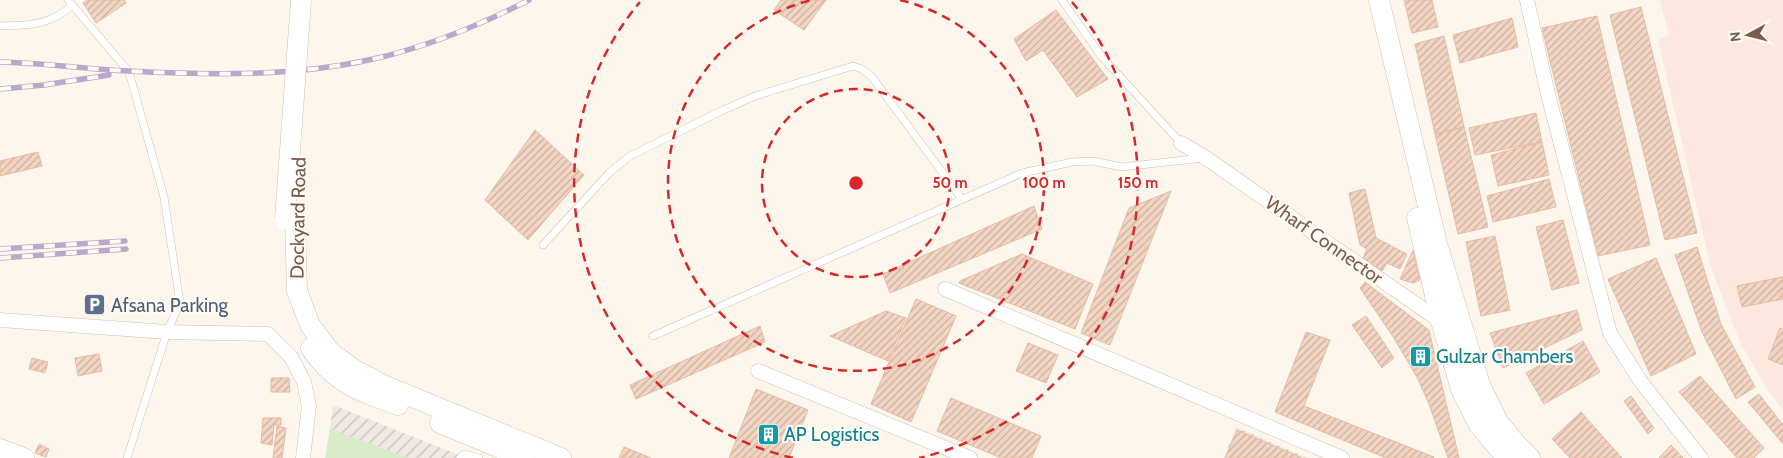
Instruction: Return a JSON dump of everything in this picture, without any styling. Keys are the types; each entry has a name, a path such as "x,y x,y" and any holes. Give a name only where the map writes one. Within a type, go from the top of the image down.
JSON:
{"street":[{"name":"Dockyard Road","path":"301,0 284,228 287,294 300,333 317,357 336,376 357,389 524,458"},
{"name":"Dockyard Road","path":"311,0 294,218 297,291 310,325 330,352 356,370 383,385 561,458"},
{"path":"1368,0 1428,271 1441,321 1471,389 1507,458"},
{"path":"1379,0 1437,244 1466,339 1473,414 1517,446 1530,458"},
{"path":"1527,0 1548,94 1610,333 1641,382 1701,458"},
{"name":"Wharf Connector","path":"1181,143 1206,158 1466,339"},
{"path":"945,289 1342,458"},
{"path":"0,320 167,332 268,334 291,357 304,382 309,406 303,458"},
{"path":"758,370 970,458"},
{"path":"1488,458 1492,427"},
{"path":"0,449 24,458"}],"lane":[{"path":"1062,0 1102,57 1181,143"},
{"path":"0,26 45,23 63,13 70,3 129,72 164,198 180,303 167,332 127,458"},
{"path":"543,245 610,172 630,156 755,96 853,66 862,69 872,78 962,200"},
{"path":"653,336 1022,173 1072,162 1093,162 1122,168 1206,158"},
{"path":"460,458 466,453 479,458"}],"shaded area":[{"path":"1660,0 1783,0 1783,410 1766,387 1740,342 1711,268 1658,40 1669,35"},
{"path":"333,405 467,458 326,458"},
{"path":"1236,427 1308,458 1224,458"}],"green space":[{"path":"330,429 409,458 325,458"}],"building":[{"path":"87,0 124,0 126,3 96,23 83,3"},
{"path":"781,0 826,0 804,30 774,10"},
{"path":"1404,0 1432,0 1438,27 1412,33"},
{"path":"1641,7 1697,233 1665,240 1610,15"},
{"path":"1056,10 1108,79 1077,97 1043,50 1026,61 1014,39"},
{"path":"1597,16 1650,245 1598,256 1542,28"},
{"path":"1512,18 1518,47 1460,63 1453,35"},
{"path":"1444,36 1464,127 1435,134 1415,44"},
{"path":"1536,113 1542,142 1475,155 1469,128"},
{"path":"1464,127 1488,227 1458,234 1435,134"},
{"path":"535,130 584,175 528,240 485,200"},
{"path":"1542,142 1549,175 1498,186 1491,155"},
{"path":"38,152 42,166 0,176 0,161"},
{"path":"1549,179 1556,207 1493,222 1487,196"},
{"path":"1365,189 1376,238 1407,254 1400,269 1387,263 1382,271 1363,258 1367,249 1360,245 1349,193"},
{"path":"1171,191 1110,345 1081,333 1129,208"},
{"path":"1034,206 1042,229 890,293 883,274"},
{"path":"1563,220 1579,283 1552,290 1536,227"},
{"path":"1495,236 1510,310 1481,316 1466,242"},
{"path":"1697,247 1721,324 1755,387 1736,399 1702,332 1675,255"},
{"path":"1413,250 1420,280 1413,283 1400,279"},
{"path":"1022,254 1093,284 1075,329 959,283"},
{"path":"1656,258 1696,354 1651,376 1608,279"},
{"path":"1783,277 1783,299 1742,307 1737,286"},
{"name":"Gulzar Chambers","path":"1365,282 1429,330 1459,458 1448,458 1429,404 1417,377 1392,335 1360,288"},
{"path":"916,299 956,316 911,422 871,404"},
{"path":"1577,310 1582,330 1503,368 1490,333"},
{"path":"886,311 906,318 888,361 830,336"},
{"path":"1366,316 1394,358 1382,368 1352,325"},
{"path":"760,326 765,342 636,399 630,385"},
{"path":"1780,328 1783,329 1783,365 1768,359"},
{"path":"1306,332 1330,340 1304,406 1434,457 1386,458 1275,412"},
{"path":"1583,341 1600,372 1544,404 1526,373"},
{"path":"1028,343 1058,355 1046,383 1016,371"},
{"path":"99,354 102,371 78,376 75,358"},
{"path":"32,358 48,362 45,373 29,369"},
{"path":"1700,376 1764,448 1754,458 1737,458 1679,392"},
{"path":"271,378 289,378 290,392 271,392"},
{"name":"AP Logistics","path":"756,389 808,410 789,458 729,458"},
{"path":"1759,394 1783,425 1783,444 1748,402"},
{"path":"1631,396 1654,428 1648,434 1624,401"},
{"path":"951,398 1041,436 1032,458 1001,458 937,431"},
{"path":"1581,412 1622,458 1570,458 1552,439"},
{"path":"263,418 281,418 281,425 274,425 272,445 261,443"},
{"path":"277,426 286,428 282,458 273,458"},
{"path":"1237,430 1302,458 1225,458"},
{"path":"39,444 49,449 46,457 35,453"},
{"path":"1671,445 1683,458 1659,458"},
{"path":"624,447 651,458 619,458"}],"railway":[{"path":"0,62 112,70 220,74 313,69 373,59 433,42 492,18 529,0"},
{"path":"0,89 44,85 109,75"},
{"path":"0,249 125,241"},
{"path":"0,258 126,249"}],"place":[{"name":"Afsana Parking","path":"95,305"},
{"name":"Gulzar Chambers","path":"1420,356"},
{"name":"AP Logistics","path":"768,434"}]}
